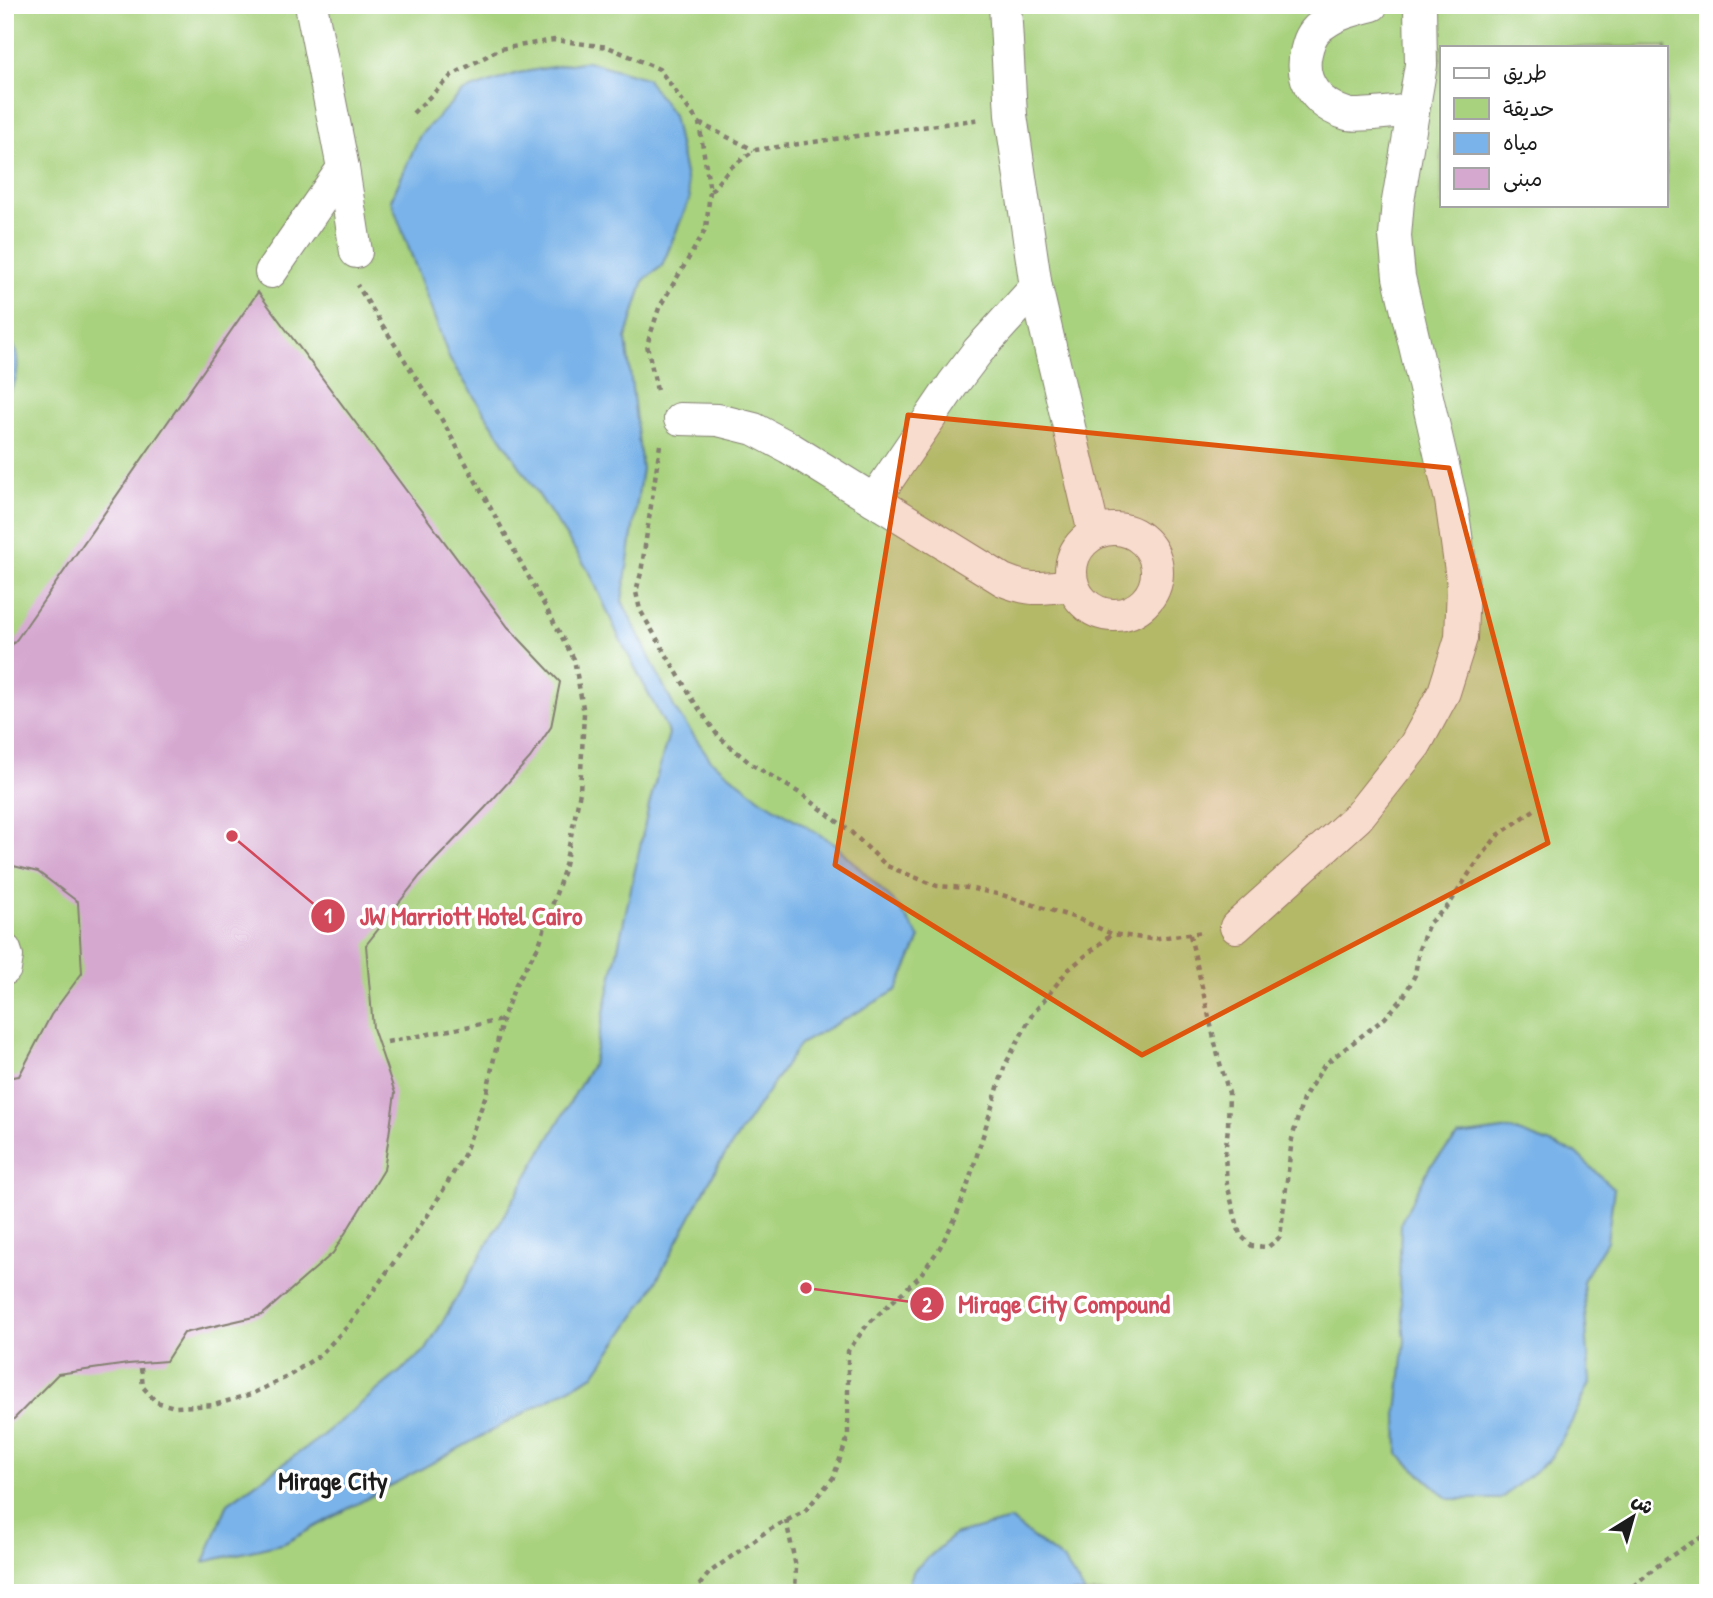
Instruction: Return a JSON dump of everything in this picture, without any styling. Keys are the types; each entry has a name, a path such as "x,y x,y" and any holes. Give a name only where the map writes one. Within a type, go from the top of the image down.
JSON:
{"street":[{"path":"311,5 343,168 356,267"},
{"path":"1005,5 1012,115 1036,287 1094,533"},
{"path":"1372,5 1334,16 1315,31 1308,44 1304,63 1308,84 1320,101 1349,115 1413,110"},
{"path":"1236,927 1359,817 1415,745 1444,692 1461,638 1463,585 1451,500 1399,277 1395,236 1398,201 1421,65 1421,6"},
{"path":"271,272 343,168"},
{"path":"874,500 978,351 1036,287"},
{"path":"666,419 718,419 754,429 788,447 1003,580 1037,589 1072,585"},
{"path":"1109,529 1124,530 1149,546 1155,559 1157,574 1154,589 1146,602 1134,611 1119,615 1104,614 1079,598 1072,585 1074,555 1082,542 1094,533 1109,529"},
{"path":"5,950 5,970"}],"path":[{"path":"413,113 452,75 464,68 500,50 554,40 608,47 659,69 699,123 710,191 706,229 659,308 647,345 666,419 636,592 639,610 718,736 751,764 803,795 841,824 887,866 937,886 968,888 1002,895 1076,918 1112,934 1151,939 1236,927"},
{"path":"710,191 730,168 755,150 1012,115"},
{"path":"699,123 755,150"},
{"path":"141,1368 143,1387 156,1402 175,1407 214,1405 251,1394 287,1377 320,1355 348,1326 430,1212 464,1154 487,1092 502,1020 516,984 539,945 564,870 580,792 584,713 574,659 356,267"},
{"path":"1190,934 1229,1093 1225,1155 1227,1184 1240,1235 1252,1246 1268,1247 1280,1237 1292,1139 1303,1098 1325,1064 1385,1018 1403,998 1415,975 1419,949 1429,923 1448,905 1497,836 1534,810"},
{"path":"693,1593 710,1572 767,1531 805,1511 833,1478 848,1437 848,1351 867,1325 919,1277 939,1249 955,1219 967,1187 1005,1065 1032,1015 1068,971 1112,934"},
{"path":"387,1042 502,1020"},
{"path":"786,1520 796,1567 795,1593"},
{"path":"1626,1593 1647,1573 1708,1534"}],"highlighted area":[{"path":"908,415 1449,468 1548,843 1142,1055 835,865"}],"green space":[{"path":"5,5 1708,5 1708,1593 5,1593"}],"water":[{"path":"587,61 646,78 673,115 690,198 662,266 644,280 626,339 642,469 622,601 675,709 711,760 761,799 835,844 897,905 920,938 897,990 800,1044 717,1167 649,1295 594,1375 285,1543 204,1562 228,1503 318,1439 426,1350 593,1063 649,805 669,733 618,635 590,573 450,360 391,200 420,135 462,92 518,73"},
{"path":"5,335 17,355 17,368 13,386 5,396"},
{"path":"1510,1129 1576,1153 1614,1189 1607,1241 1583,1281 1590,1383 1550,1459 1500,1499 1449,1499 1398,1454 1397,1411 1405,1340 1399,1284 1401,1222 1430,1166 1459,1136"},
{"path":"1010,1520 1064,1561 1085,1593 905,1593 914,1570 954,1535"}],"building":[{"path":"258,292 508,627 560,682 551,727 530,758 420,876 366,945 373,1028 395,1093 384,1170 333,1253 262,1315 184,1333 166,1361 58,1374 5,1428 5,1078 19,1076 51,1015 82,973 78,902 38,872 5,864 5,653"}],"place":[{"name":"JW Marriott Hotel Cairo","path":"232,836"},
{"name":"Mirage City Compound","path":"806,1288"}],"district":[{"name":"Mirage City","path":"333,1481"}]}
